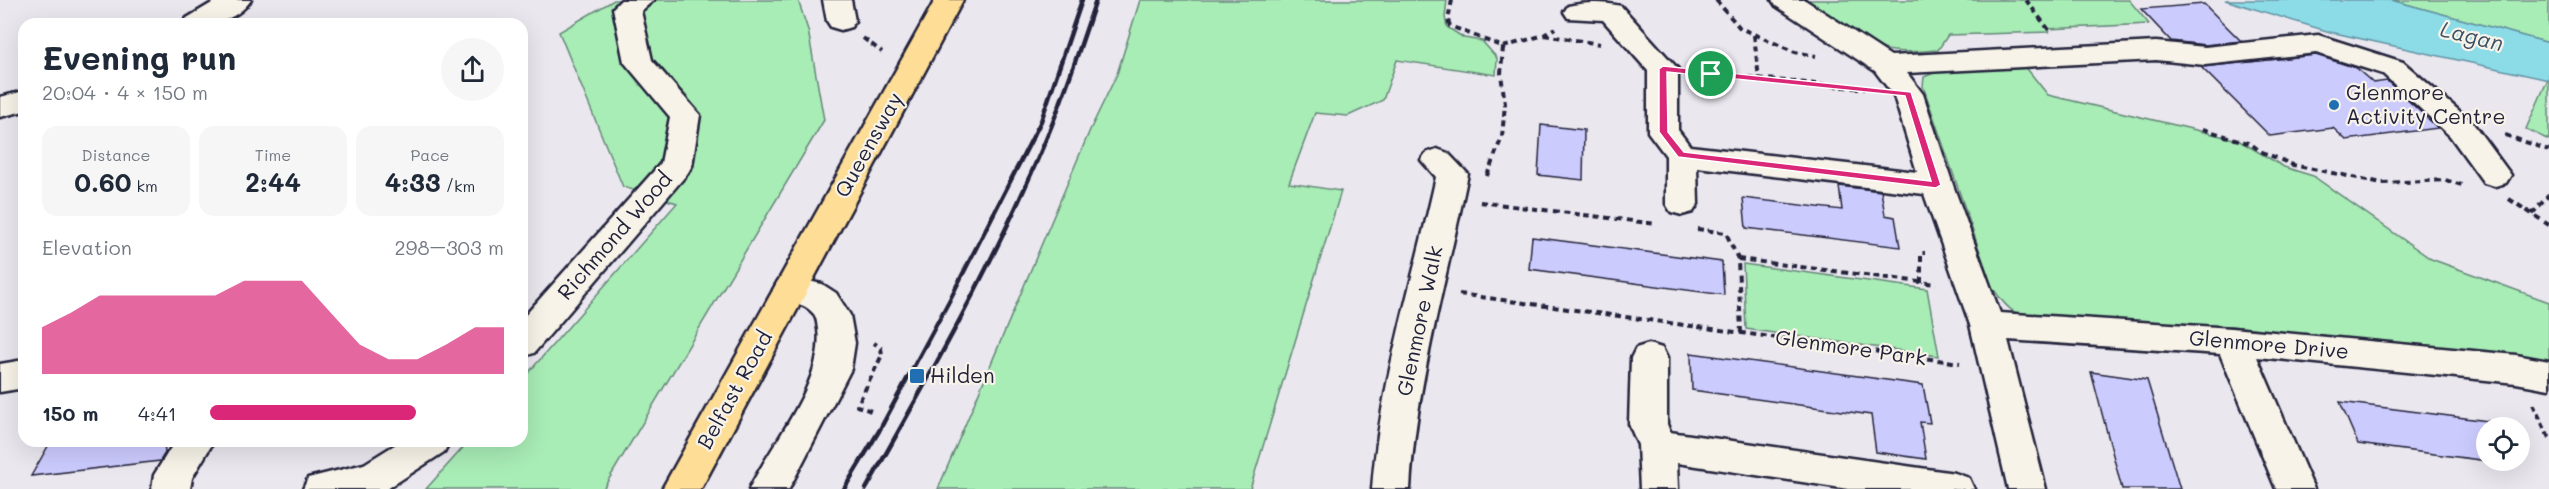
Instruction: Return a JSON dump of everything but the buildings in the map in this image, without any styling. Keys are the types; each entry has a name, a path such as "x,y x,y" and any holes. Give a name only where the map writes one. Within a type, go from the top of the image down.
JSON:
{"highway":[{"name":"Queensway","path":"790,290 949,0"},
{"name":"Belfast Road","path":"681,489 790,290"}],"street":[{"path":"207,18 237,0"},
{"name":"Richmond Wood","path":"528,336 676,166 685,115 638,62 627,8 640,0"},
{"path":"1786,0 1885,65 1908,94 1936,185 1987,325 2027,489"},
{"path":"1578,12 1611,12 1663,69 1663,132 1682,155 1688,216"},
{"path":"1885,65 2156,51 2205,56 2318,44 2393,68 2474,129 2501,187"},
{"path":"0,107 18,102"},
{"path":"1682,155 1936,185"},
{"name":"Glenmore Walk","path":"1392,489 1392,454 1452,174 1437,160"},
{"path":"768,489 786,461 833,369 837,343 833,315 824,302 810,293 790,290"},
{"name":"Glenmore Drive","path":"1987,325 2232,341 2516,369 2549,375"},
{"path":"2232,341 2295,489"},
{"path":"1649,358 1648,424 1657,445 1659,489"},
{"path":"0,378 18,375"},
{"path":"1657,445 1955,489"},
{"path":"171,489 173,475 191,447"},
{"path":"322,489 371,483 422,447"}],"path":[{"path":"1716,0 1740,28 1795,52 1822,58"},
{"path":"1503,47 1544,35 1578,12"},
{"path":"1754,35 1759,79"},
{"path":"1663,69 1908,94"},
{"path":"2203,129 2235,137 2260,151 2294,165 2382,183 2445,180 2466,186"},
{"path":"2474,129 2549,150"},
{"path":"2501,187 2532,214 2549,225"},
{"path":"2532,214 2549,195"},
{"path":"1478,201 1659,224"},
{"path":"1688,216 1726,233 1738,259 1741,333"},
{"path":"1738,259 1974,289"},
{"name":"Glenmore Walk","path":"1454,294 1703,328"},
{"name":"Glenmore Park","path":"1703,328 1999,368"}],"green space":[{"path":"614,0 798,0 808,30 824,120 603,489 426,489 464,447 528,447 528,373 677,203 623,187 559,32"},
{"path":"1140,0 1447,0 1445,17 1447,27 1464,38 1482,41 1497,58 1496,75 1397,60 1383,100 1348,116 1315,113 1289,183 1341,191 1250,489 938,489 1090,130 1117,74"},
{"path":"1804,0 2129,0 2149,24 2047,29 2049,32 1948,35 1938,50 1910,52 1883,49 1873,45 1842,27"},
{"path":"2391,0 2549,0 2549,43"},
{"path":"2024,65 2048,95 2238,140 2284,167 2313,176 2431,259 2549,302 2549,365 2527,360 2231,326 2052,321 2016,313 2005,304 1992,287 1923,86 1924,77 1936,72"},
{"path":"2549,80 2549,140 2526,129"},
{"path":"1743,264 1927,289 1939,356 1746,329"}],"water":[{"name":"Lagan","path":"2225,0 2391,0 2549,43 2549,80 2330,32"}],"railway":[{"path":"844,489 879,431 949,301 1041,121 1082,0"},
{"path":"866,489 957,326 1019,201 1054,119 1096,0"}],"place":[{"name":"Glenmore Activity Centre","path":"2334,105"},
{"name":"Hilden","path":"917,376"}],"route":[{"path":"1663,69 1711,74 1908,94 1936,185 1682,155 1663,132 1663,69"}]}
